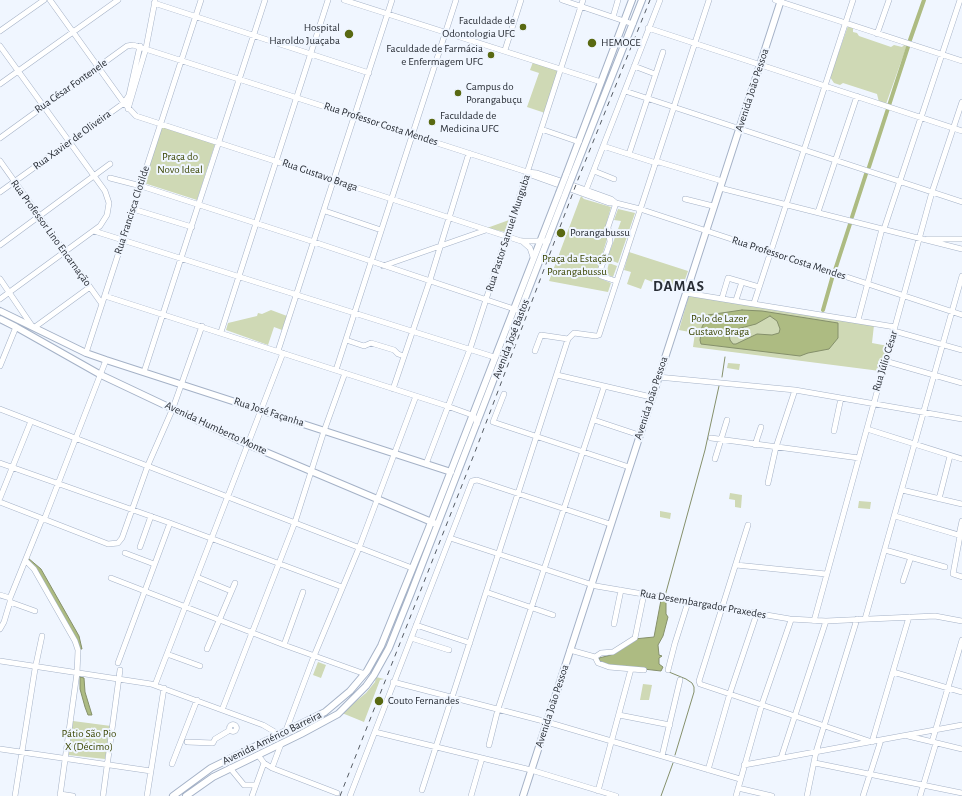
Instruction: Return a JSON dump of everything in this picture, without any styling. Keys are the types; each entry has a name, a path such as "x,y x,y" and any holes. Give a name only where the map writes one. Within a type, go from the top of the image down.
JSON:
{"main road":[{"name":"Avenida José Bastos","path":"569,176 579,142 632,0"},
{"name":"Avenida José Bastos","path":"374,675 389,648 438,525 548,241 562,194 642,0"},
{"name":"Avenida João Pessoa","path":"523,796 610,524 630,467 651,396 760,65 779,1"},
{"name":"Avenida José Bastos","path":"365,674 381,646 404,590 451,472 539,241 562,194"},
{"path":"0,311 86,352"},
{"name":"Avenida Humberto Monte","path":"0,319 101,375 249,445 438,525"},
{"name":"Rua José Façanha","path":"86,352 106,360 451,472"},
{"path":"404,590 411,593"},
{"name":"Avenida Américo Barreira","path":"173,796 211,768 283,734 330,709 350,691 365,674"},
{"name":"Avenida Américo Barreira","path":"186,796 213,777 338,714 366,686 374,675"},
{"path":"258,755 259,748 266,742"}],"street":[{"path":"0,32 44,0"},
{"name":"Rua Gustavo Braga","path":"50,0 124,103 136,116 161,122 522,241 548,241"},
{"path":"0,84 118,0"},
{"name":"Rua Francisca Clotilde","path":"86,352 201,0"},
{"path":"144,372 265,0"},
{"path":"220,332 298,97 328,0"},
{"path":"344,0 505,50 561,70 601,82"},
{"path":"155,685 262,410 297,295 392,0"},
{"path":"336,370 456,0"},
{"path":"505,50 521,0"},
{"path":"562,0 633,24"},
{"name":"Rua Pastor Samuel Munguba","path":"426,464 470,349 583,0"},
{"path":"613,17 618,0"},
{"path":"586,190 660,0"},
{"path":"422,790 568,339 574,333 592,336 599,335 708,0"},
{"path":"754,303 853,0"},
{"path":"877,34 889,0"},
{"path":"858,320 883,229 960,0"},
{"path":"779,1 962,61"},
{"path":"128,108 131,90 154,2 195,17 369,73"},
{"path":"648,28 962,131"},
{"path":"0,46 105,191 109,203 104,221 94,231 0,298"},
{"name":"Rua César Fontenele","path":"0,138 127,46 143,47"},
{"name":"Rua Professor Costa Mendes","path":"143,47 413,134 609,203 616,203 640,209 962,315"},
{"path":"629,154 663,52"},
{"path":"634,66 655,74"},
{"path":"124,103 131,90"},
{"path":"624,91 962,202"},
{"path":"818,212 857,96"},
{"name":"Rua Júlio César","path":"814,621 885,361 923,239 932,192 962,102"},
{"name":"Rua Xavier de Oliveira","path":"0,192 124,103"},
{"path":"541,129 579,142"},
{"path":"603,146 656,163 660,162 722,181"},
{"path":"392,389 430,280 469,153"},
{"name":"Rua Professor Lino Encarnação","path":"0,161 102,304"},
{"path":"0,245 110,164"},
{"path":"594,171 614,178"},
{"name":"Rua Professor Costa Mendes","path":"526,174 537,173 611,199 616,203"},
{"path":"110,178 199,204 370,262 514,308 521,313"},
{"path":"720,188 962,249"},
{"path":"685,199 713,206"},
{"path":"616,203 608,227 610,242 600,271 601,276 616,281"},
{"path":"133,209 192,227"},
{"path":"325,211 381,230"},
{"path":"383,266 487,230"},
{"path":"94,231 494,357"},
{"path":"923,239 962,239"},
{"path":"522,241 530,248 533,257"},
{"path":"866,619 962,276"},
{"path":"722,298 728,278 759,287"},
{"path":"0,279 34,327 90,287"},
{"path":"736,300 742,282"},
{"path":"686,292 858,320 895,329 942,345 962,350"},
{"path":"105,296 447,406 472,415 477,424"},
{"path":"0,502 108,544 115,544 122,538 148,465 173,408 202,326"},
{"path":"0,364 16,327"},
{"path":"535,351 541,335 568,339"},
{"path":"346,340 364,346 371,343 394,350 398,354 404,356"},
{"path":"0,629 10,600 106,360"},
{"path":"885,361 962,383"},
{"path":"222,710 295,522 324,431 345,373"},
{"path":"557,375 604,387 651,396"},
{"path":"658,377 795,390 962,419"},
{"path":"488,745 498,709 604,387"},
{"path":"768,483 776,447 795,390"},
{"path":"504,394 493,422 630,467"},
{"path":"0,661 155,685 283,734 359,548 416,396"},
{"path":"834,432 841,398"},
{"path":"0,409 412,568"},
{"path":"594,420 639,435"},
{"path":"715,459 727,420"},
{"path":"0,498 13,468 30,421"},
{"path":"755,445 760,427"},
{"path":"867,429 962,459"},
{"path":"711,438 859,458"},
{"path":"939,499 950,456"},
{"path":"0,463 170,523 342,588"},
{"path":"352,796 393,682 472,481 474,479 610,524"},
{"path":"902,490 962,504"},
{"path":"140,547 150,516"},
{"path":"895,516 960,536"},
{"path":"962,522 953,574 962,577"},
{"path":"118,663 170,523"},
{"path":"748,525 699,681 702,685 826,725 872,742"},
{"name":"Rua Desembargador Praxedes","path":"450,538 591,584 791,620 826,621 909,616 940,616 962,621"},
{"path":"885,550 945,567"},
{"path":"125,553 154,564"},
{"path":"903,581 911,557"},
{"path":"26,560 34,569 75,642 78,653 77,673 60,795 73,796"},
{"path":"736,565 826,574"},
{"path":"197,577 231,591"},
{"path":"111,578 284,645 365,674"},
{"path":"207,649 234,583"},
{"path":"614,624 621,590"},
{"path":"284,645 303,592"},
{"path":"486,592 553,615"},
{"path":"570,650 595,657 616,650 635,638 644,594"},
{"path":"0,595 35,611"},
{"path":"668,670 688,602"},
{"path":"708,770 730,693 757,613"},
{"path":"872,742 909,616"},
{"path":"807,796 816,752 826,725 856,619"},
{"path":"736,796 762,704 791,620"},
{"path":"781,758 826,621"},
{"path":"416,625 470,643"},
{"path":"15,796 35,667 42,636"},
{"path":"411,638 449,650"},
{"path":"920,796 934,743 934,730 962,640"},
{"path":"167,654 200,666"},
{"path":"595,657 598,663 603,665 644,670"},
{"path":"598,790 631,669"},
{"path":"103,796 120,679 120,670"},
{"path":"893,672 962,692"},
{"path":"662,756 680,680"},
{"path":"393,682 547,722 740,779"},
{"path":"147,796 164,688"},
{"path":"172,764 197,700"},
{"path":"619,714 670,725"},
{"path":"187,742 213,743 215,739 230,730 233,731 236,729 234,724 238,716"},
{"path":"744,765 962,725"},
{"path":"375,732 531,770 616,796"},
{"path":"907,736 962,749"},
{"path":"864,796 881,740"},
{"path":"272,768 281,744"},
{"path":"0,749 151,771"},
{"path":"258,755 264,763 272,768 338,793"},
{"path":"471,796 482,758"},
{"path":"252,796 264,763"},
{"path":"814,763 962,793"},
{"path":"230,768 244,785 256,785"},
{"path":"738,788 772,796"}],"green space":[{"path":"848,26 853,28 853,32 857,33 859,36 891,47 894,45 902,47 907,45 886,104 879,102 877,94 843,83 840,85 834,83 830,77"},
{"path":"533,62 559,71 545,113 527,107 539,73 530,70"},
{"name":"Praça do Novo Ideal","path":"162,126 215,144 197,200 144,183"},
{"name":"Praça da Estação Porangabussu","path":"581,196 584,199 611,207 605,228 607,239 597,272 599,278 611,283 608,292 549,281"},
{"path":"618,209 635,213 618,263 607,259 621,221 614,220"},
{"path":"509,220 505,232 487,228"},
{"path":"629,252 688,271 681,291 662,285 661,288 654,286 655,283 645,279 641,289 627,284 631,272 624,270"},
{"path":"609,263 617,266 613,277 606,274"},
{"name":"Polo de Lazer Gustavo Braga","path":"689,295 874,325 872,343 888,346 880,371 693,347 695,333 679,330"},
{"path":"271,310 287,316 282,330 274,327 268,345 226,330 228,323 257,316 258,313 262,314"},
{"path":"728,363 740,364 739,370 727,368"},
{"path":"730,493 742,495 741,508 735,507 735,500 729,499"},
{"path":"859,501 871,502 870,509 858,508"},
{"path":"660,511 671,513 670,519 660,517"},
{"path":"318,662 326,665 321,678 313,675"},
{"path":"376,677 384,679 380,680 364,722 342,713 366,693 375,682"},
{"path":"643,684 652,685 649,700 640,700"},
{"name":"Pátio São Pio X (Décimo)","path":"73,721 111,726 105,759 68,755"}],"shaded area":[{"path":"742,310 762,311 838,323 838,338 829,349 800,356 701,344 700,340 702,327 708,315","holes":["770,316 777,321 780,329 779,333 772,335 757,334 736,344 733,344 730,340 729,334 733,330 756,324"]},
{"path":"28,558 41,569 79,636 82,649 79,649 27,561"},
{"path":"661,600 666,601 666,614 668,617 663,636 658,645 659,655 662,656 659,658 659,664 663,667 661,671 608,665 600,662 599,658 611,655 634,639 654,637"},
{"path":"80,677 84,678 85,692 92,715 88,715 85,707 80,689"}],"waterway":[{"path":"910,40 924,0"},
{"path":"869,167 908,47"},
{"path":"852,217 866,174"},
{"path":"835,270 850,224"},
{"path":"823,310 833,275"},
{"path":"722,377 725,357"},
{"path":"665,596 705,450 719,386"},
{"path":"669,672 686,679 692,683 694,687 694,692 675,755"},
{"path":"661,796 673,763"}],"railway":[{"path":"340,796 475,452 577,182 650,0"}],"place":[{"name":"Faculdade de Odontologia UFC","path":"523,27"},
{"name":"Hospital Haroldo Juaçaba","path":"349,34"},
{"name":"HEMOCE","path":"592,43"},
{"name":"Faculdade de Farmácia e Enfermagem UFC","path":"491,55"},
{"name":"Campus do Porangabuçu","path":"458,93"},
{"name":"Faculdade de Medicina UFC","path":"432,122"},
{"name":"Porangabussu","path":"561,233"},
{"name":"Couto Fernandes","path":"379,701"}],"district":[{"name":"DAMAS","path":"679,286"}]}
